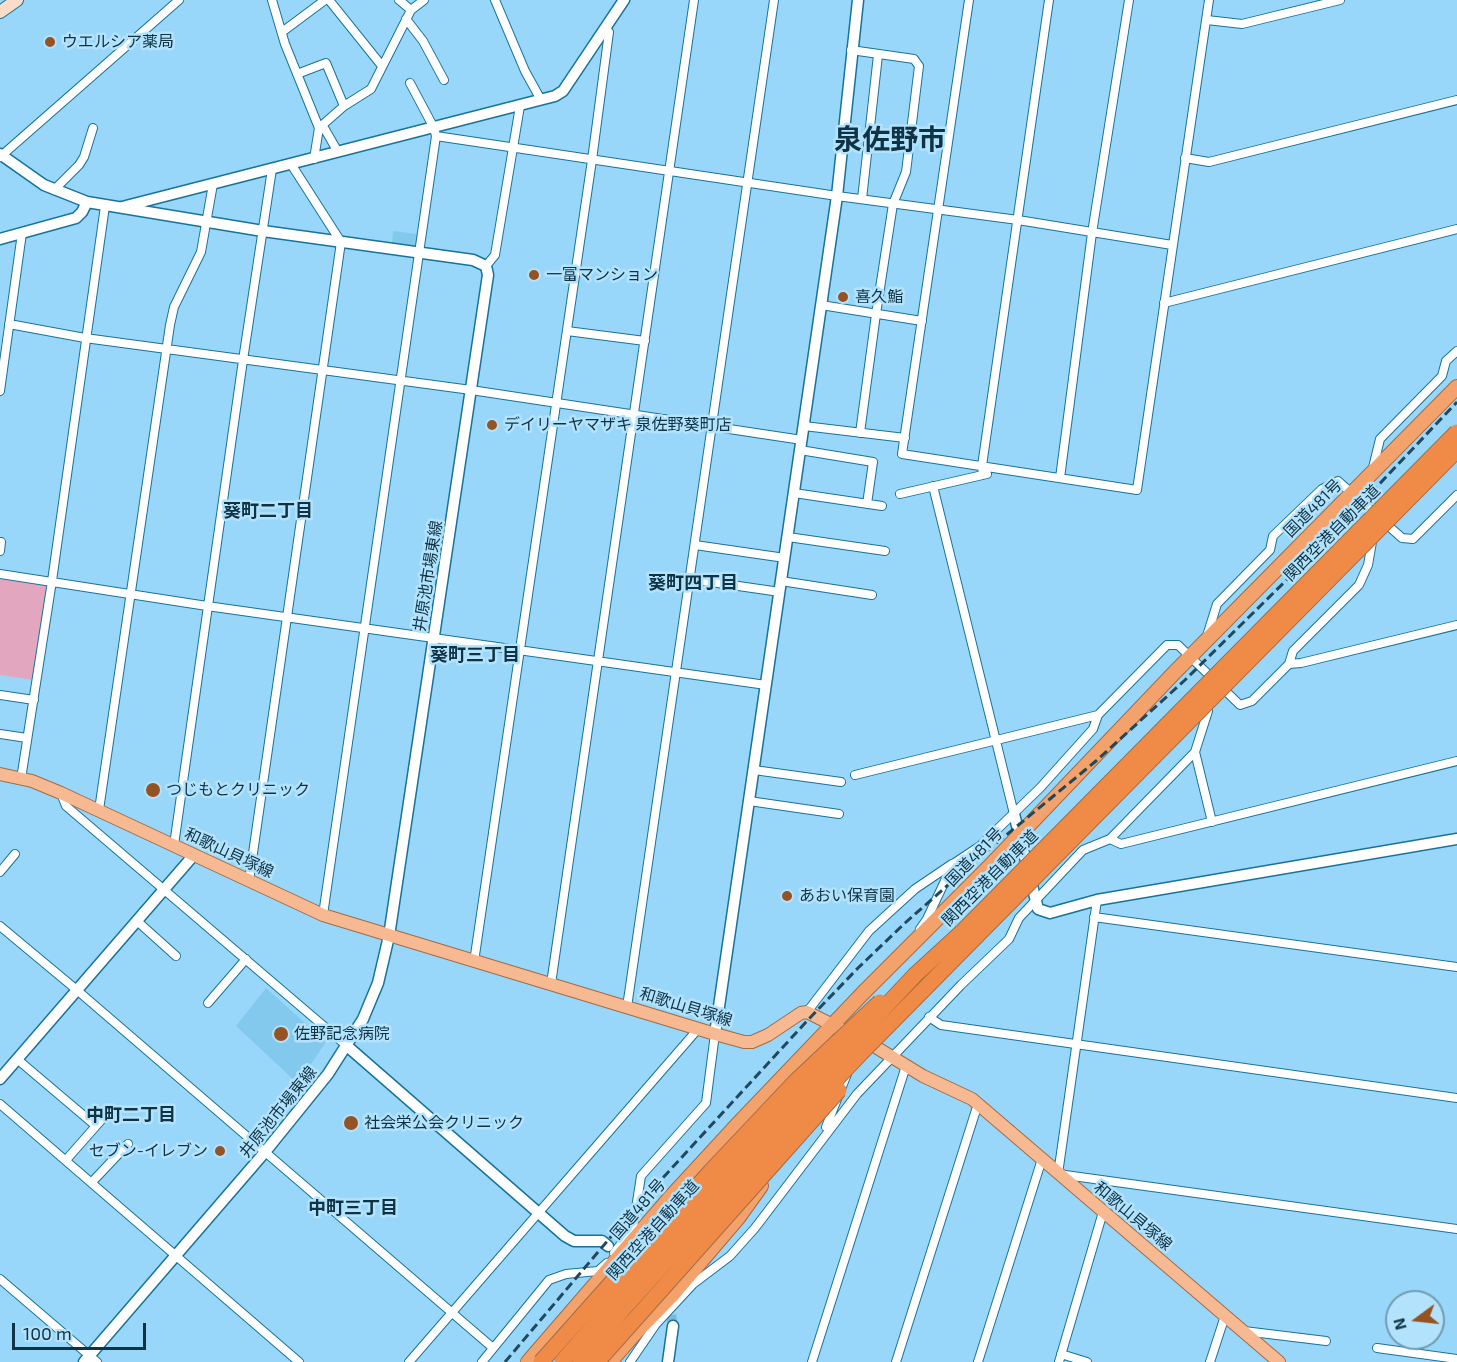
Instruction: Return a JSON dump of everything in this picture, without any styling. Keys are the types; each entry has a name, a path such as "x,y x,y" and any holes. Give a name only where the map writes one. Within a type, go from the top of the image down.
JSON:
{"highway":[{"name":"国道481号","path":"528,1362 675,1192 772,1089 1190,656 1457,387"},
{"name":"関西空港自動車道","path":"562,1362 694,1210 915,975 963,931 1457,432"},
{"name":"関西空港自動車道","path":"580,1362 625,1307 712,1212 921,991 1457,450"},
{"path":"585,1362 728,1200 847,1074 1034,894 1371,542 1457,456"},
{"path":"541,1362 681,1203 795,1082 867,1012 915,975"},
{"path":"597,1362 831,1099 879,1049 921,991"},
{"path":"552,1362 703,1191 772,1089"},
{"path":"610,1362 674,1293 738,1218 816,1108"}],"main road":[{"path":"0,12 17,0"},
{"name":"和歌山貝塚線","path":"0,774 32,781 61,793 323,915 698,1029 744,1042 752,1042 768,1035 801,1013 807,1012 972,1099 1279,1362"}],"street":[{"path":"179,0 1,155 44,185 87,202 263,231 473,260 486,267 495,255 520,106"},
{"path":"272,0 297,74 321,127 338,153"},
{"path":"282,32 327,0 382,66"},
{"path":"399,0 411,10"},
{"path":"314,159 321,127 344,106 371,89 411,10 424,0"},
{"path":"495,0 525,71 541,100"},
{"path":"117,208 291,164 435,132 555,96 563,91 624,0"},
{"path":"551,984 694,0"},
{"path":"627,1007 774,0"},
{"path":"482,1362 549,1280 566,1274 598,1271 605,1265 633,1228 641,1176 706,1103 837,196 858,0"},
{"path":"969,0 903,454 982,470 1005,469 1137,490 1209,0"},
{"path":"982,470 1049,0"},
{"path":"1060,478 1092,233 1130,0"},
{"path":"1207,20 1242,24 1340,0"},
{"path":"406,19 423,41 444,80"},
{"path":"474,962 592,160 609,32 605,28"},
{"path":"851,50 914,59 919,66 906,172 893,204 860,433"},
{"path":"862,199 878,55"},
{"path":"297,74 326,63 344,106"},
{"path":"323,915 435,132 410,83"},
{"path":"1185,158 1209,162 1457,100"},
{"path":"54,190 79,165 84,157 93,128"},
{"path":"435,132 514,148 592,160 1018,220 1172,245"},
{"path":"249,881 341,242 291,164"},
{"path":"174,845 272,169"},
{"path":"99,810 174,307 201,252 213,184"},
{"path":"0,239 76,218 87,202"},
{"path":"21,779 52,581 105,206"},
{"path":"1164,303 1457,229"},
{"path":"0,391 22,233"},
{"name":"井原池市場東線","path":"90,1360 328,1074 363,1019 375,991 389,936 488,275 486,267"},
{"path":"821,305 922,321"},
{"path":"9,324 85,338 471,390 712,427 801,445 873,462 867,504"},
{"path":"567,330 645,341"},
{"path":"1372,472 1380,439 1442,376 1446,361 1457,351"},
{"path":"804,426 905,438"},
{"path":"900,494 982,470"},
{"path":"1206,640 1217,604 1270,550 1273,536 1322,489 1338,481 1402,538 1413,539 1457,495"},
{"path":"933,486 1038,909 1050,913 1097,900 1457,839"},
{"path":"794,493 882,506"},
{"path":"788,537 885,551"},
{"path":"807,1012 869,931 915,889 980,846 1014,814 1093,729 1098,716 1167,645 1178,645 1240,705 1252,701 1289,664 1293,651 1359,585 1368,565 1371,542"},
{"path":"695,545 784,558"},
{"path":"0,574 207,606 766,684"},
{"path":"690,579 872,595"},
{"path":"1289,664 1457,625"},
{"path":"0,695 34,700"},
{"path":"630,1362 656,1324 693,1284 730,1257 755,1228 857,1094 891,1056 1009,939 1034,894 1083,850 1110,839 1195,752 1208,711"},
{"path":"855,775 1098,716"},
{"path":"0,734 27,738"},
{"path":"1195,752 1212,822"},
{"path":"1110,839 1121,844 1457,761"},
{"path":"754,770 841,782"},
{"path":"61,793 66,806 538,1213 574,1241 602,1241 608,1245"},
{"path":"749,801 839,814"},
{"path":"0,872 15,854"},
{"path":"0,1079 193,856"},
{"path":"902,954 927,919 952,864"},
{"path":"1097,900 1058,1174 1457,1229"},
{"path":"1094,917 1457,967"},
{"path":"137,921 176,956"},
{"path":"0,926 493,1348"},
{"path":"208,1003 246,959"},
{"path":"930,1017 941,1025 1457,1098"},
{"path":"409,1362 698,1029"},
{"path":"17,1059 96,1126"},
{"path":"812,1362 906,1066"},
{"path":"787,1184 829,1122 847,1074"},
{"path":"0,1104 299,1362"},
{"path":"896,1362 976,1110 980,1105"},
{"path":"66,1160 103,1118"},
{"path":"92,1182 128,1144"},
{"path":"978,1362 1042,1159"},
{"path":"1087,1362 1060,1358 1103,1212"},
{"path":"0,1279 90,1360"},
{"path":"1210,1362 1225,1316"},
{"path":"668,1362 673,1326"},
{"path":"1243,1331 1326,1341"},
{"path":"1377,1348 1457,1359"}],"shaded area":[{"path":"393,231 417,234 415,248 392,243"},
{"path":"0,577 48,584 34,680 0,675"},
{"name":"佐野記念病院","path":"266,988 326,1042 309,1067 294,1080 236,1026"}],"tunnel":[{"path":"666,1301 673,1326"}],"railway":[{"path":"505,1362 637,1206 858,968 982,855 1096,761 1185,680 1316,551 1457,402"}],"place":[{"name":"ウエルシア薬局","path":"50,42"},
{"name":"一富マンション","path":"534,275"},
{"name":"喜久鮨","path":"843,297"},
{"name":"デイリーヤマザキ 泉佐野葵町店","path":"492,425"},
{"name":"つじもとクリニック","path":"153,790"},
{"name":"あおい保育園","path":"787,896"},
{"name":"佐野記念病院","path":"281,1034"},
{"name":"社会栄公会クリニック","path":"351,1123"},
{"name":"セブン-イレブン","path":"220,1151"}],"district":[{"name":"泉佐野市","path":"890,140"},
{"name":"葵町二丁目","path":"268,511"},
{"name":"葵町四丁目","path":"693,583"},
{"name":"葵町三丁目","path":"475,655"},
{"name":"中町二丁目","path":"131,1115"},
{"name":"中町三丁目","path":"353,1208"}]}
